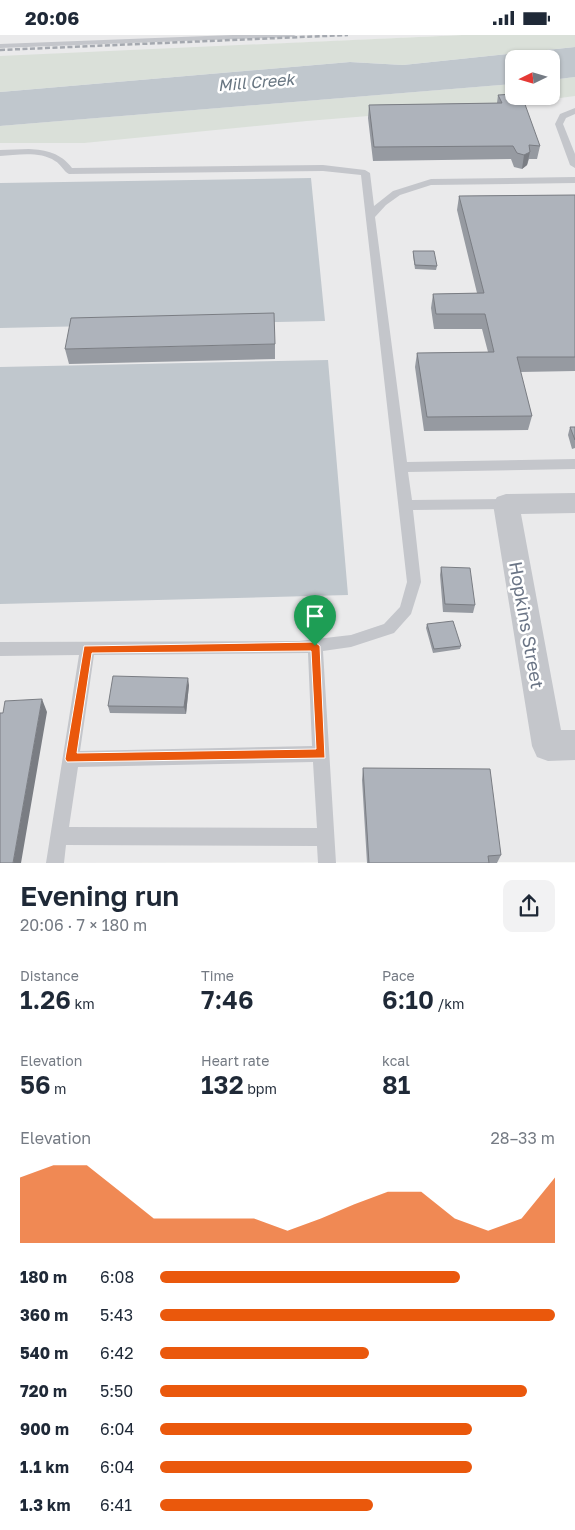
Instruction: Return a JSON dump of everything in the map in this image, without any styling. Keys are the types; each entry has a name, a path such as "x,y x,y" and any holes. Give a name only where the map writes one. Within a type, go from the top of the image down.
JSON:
{"street":[{"path":"506,504 575,503"},
{"name":"Hopkins Street","path":"506,504 562,746"}],"lane":[{"path":"0,47 292,35"},
{"path":"575,111 563,116 559,125 575,165"},
{"path":"0,153 52,154 65,162 68,171 323,168 365,173 414,582 406,610 389,629 351,641 299,648 0,649"},
{"path":"370,217 380,203 393,194 411,186 431,182 575,180"},
{"path":"401,467 575,464"},
{"path":"406,505 506,504"},
{"path":"315,646 327,863"},
{"path":"55,863 88,649"},
{"path":"71,759 321,754"},
{"path":"59,836 326,837"}],"shaded area":[{"path":"0,35 462,35 0,56"},
{"path":"462,35 575,35 575,47 546,50 505,50 505,54 403,65 350,62 0,92 0,56"},
{"path":"575,77 575,862 0,863 0,126 505,85 505,105 560,105 560,79"},
{"path":"575,77 575,96 560,98 560,79"},
{"path":"505,85 505,105 307,121 84,143 0,143 0,126"}],"water":[{"path":"575,47 575,77 560,79 560,50 546,50"},
{"name":"Mill Creek","path":"505,54 505,85 0,126 0,92 350,62 403,65"},
{"path":"311,178 325,321 0,328 0,183"},
{"path":"328,360 348,595 0,604 0,367"}],"building":[{"path":"498,95 505,95 505,105 525,105 540,146 529,145 530,152 524,155 517,153 513,146 374,147 369,105 502,103"},
{"path":"575,195 575,357 517,357 532,416 427,417 417,353 494,352 485,314 436,314 433,294 484,293 459,196"},
{"path":"413,251 434,251 437,266 415,265"},
{"path":"274,313 275,344 65,349 71,318"},
{"path":"570,427 575,427 575,440"},
{"path":"441,567 470,568 475,605 445,604"},
{"path":"453,621 461,646 434,649 427,624"},
{"path":"113,676 188,678 184,707 108,706"},
{"path":"42,699 13,863 0,863 0,713 3,713 5,701"},
{"path":"363,768 490,769 501,855 488,856 489,863 369,863"}],"railway":[{"path":"0,50 348,35"}],"route":[{"path":"315,646 321,754 71,759 88,649 299,648 315,646"}]}
